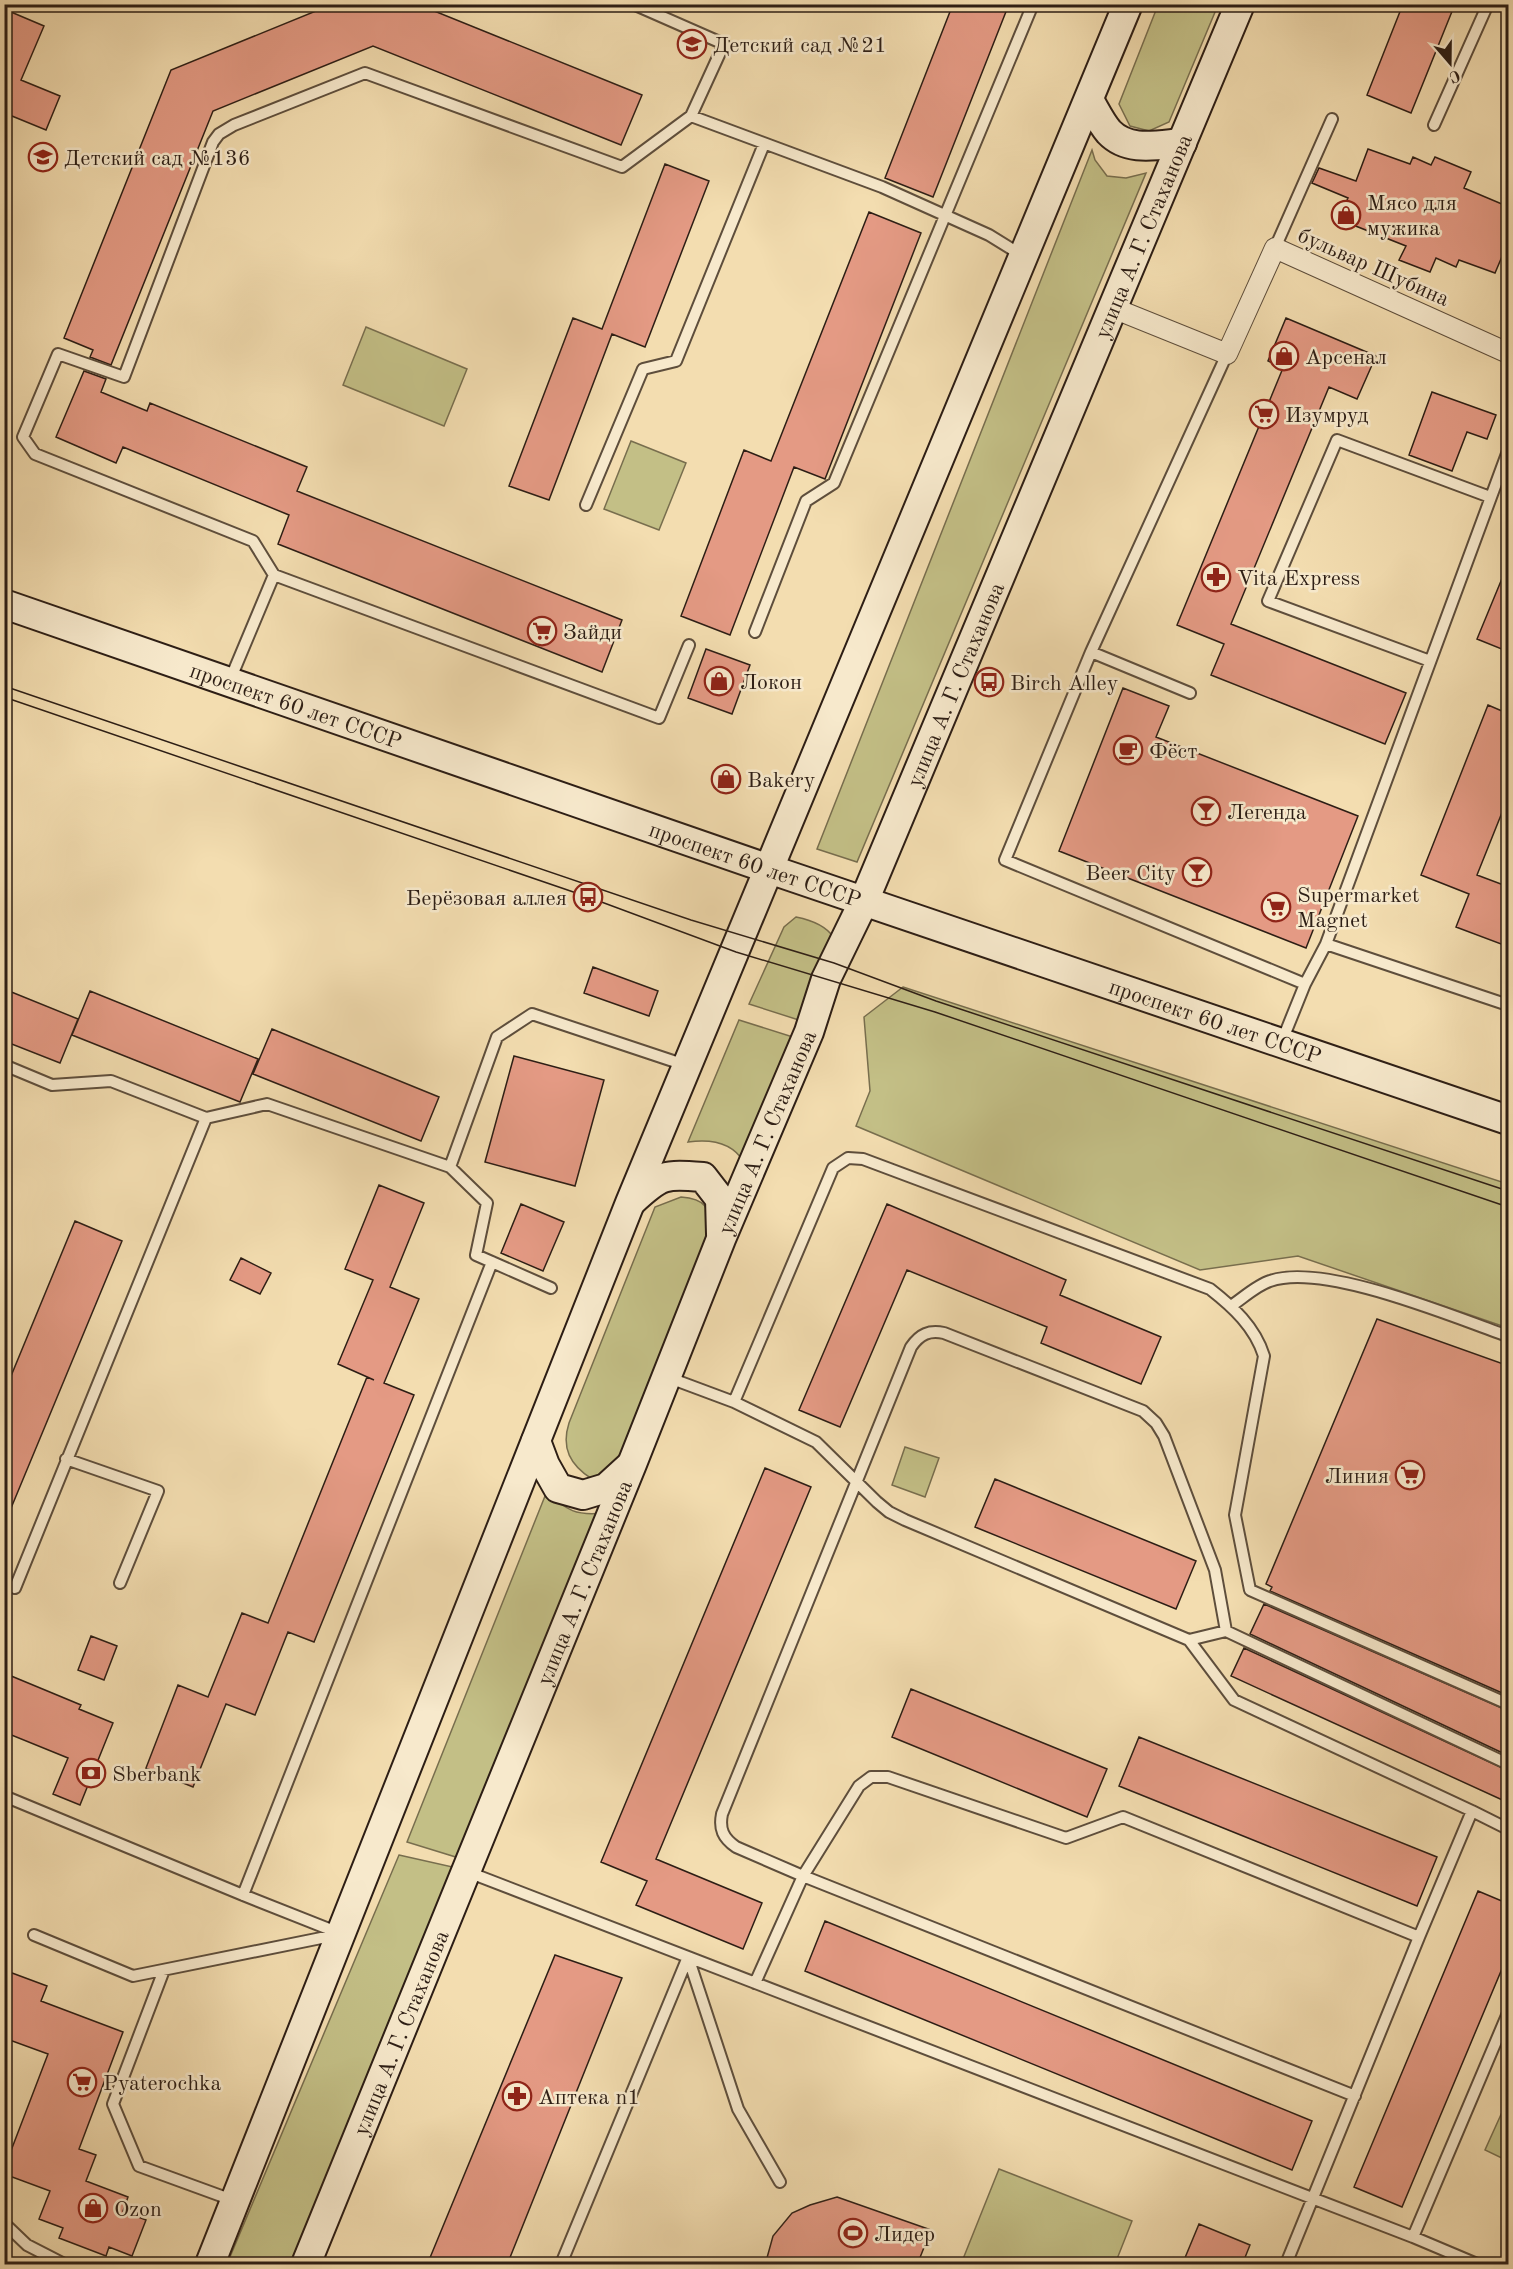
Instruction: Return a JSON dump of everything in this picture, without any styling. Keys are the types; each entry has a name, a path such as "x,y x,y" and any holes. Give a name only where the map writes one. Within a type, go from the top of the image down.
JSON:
{"main road":[{"path":"210,2265 630,1203 1128,4"},
{"name":"улица А. Г. Стаханова","path":"306,2265 632,1464 721,1239 809,1032 826,979 864,900 1240,4"},
{"path":"1089,100 1109,132 1124,143 1140,146 1182,142"},
{"name":"проспект 60 лет СССР","path":"4,604 769,869 1509,1120"},
{"path":"630,1203 651,1183 672,1174 703,1177 720,1199 721,1239"},
{"path":"536,1441 545,1465 558,1488 583,1495 606,1488 632,1464"}],"street":[{"name":"бульвар Шубина","path":"1227,354 1275,248 1509,353"},
{"path":"1113,308 1227,354"}],"lane":[{"path":"633,4 724,44 691,116 622,167 365,73 234,125 219,134 213,142 124,377 58,354 18,435 35,453 253,541 274,575 659,718 689,645"},
{"path":"755,632 806,501 834,483 1033,4"},
{"path":"1434,125 1488,4"},
{"path":"691,116 882,187 989,235 1024,256"},
{"path":"1275,248 1332,119"},
{"path":"586,505 643,369 676,361 764,144"},
{"path":"1227,354 1091,652 1005,860 1305,984"},
{"path":"1430,661 1268,601 1337,440 1490,498"},
{"path":"1281,1042 1305,984 1326,944 1509,451"},
{"path":"229,682 274,575"},
{"path":"1091,652 1190,693"},
{"path":"1326,944 1509,1005"},
{"path":"450,1167 496,1037 532,1014 688,1066"},
{"path":"4,1065 52,1085 111,1081 206,1118 267,1104 450,1167 487,1203 476,1255 550,1288"},
{"path":"15,1588 206,1118"},
{"path":"734,1402 833,1168 848,1158 863,1159 1210,1289 1248,1324 1264,1356 1235,1515 1250,1590 1509,1704"},
{"path":"243,1896 492,1262"},
{"path":"1231,1306 1269,1281 1299,1276 1364,1286 1509,1336"},
{"path":"1226,1631 1215,1570 1164,1436 1156,1423 1143,1411 944,1333 934,1331 925,1333 916,1339 911,1347 722,1814 720,1823 722,1833 736,1847 803,1875 1355,2096"},
{"path":"666,1376 734,1402 816,1442 889,1512 1189,1640 1234,1700 1509,1829"},
{"path":"66,1459 158,1491 120,1583"},
{"path":"1189,1640 1226,1631 1509,1764"},
{"path":"755,1983 803,1875 859,1786 872,1777 880,1776 1066,1838 1123,1817 1419,1937"},
{"path":"4,1796 243,1896 342,1934"},
{"path":"1286,2265 1472,1811"},
{"path":"465,1871 1313,2198 1477,2265"},
{"path":"34,1935 133,1976 342,1934"},
{"path":"688,1957 738,2109 780,2182"},
{"path":"561,2265 688,1957"},
{"path":"164,1970 113,2104 139,2166 235,2202"},
{"path":"1413,2237 1509,2013"},
{"path":"4,2223 27,2245 64,2265"}],"shaded area":[{"path":"1158,5 1218,5 1169,122 1149,131 1130,126 1119,104"},
{"path":"1092,150 1095,160 1107,176 1126,178 1146,173 857,862 817,849"},
{"path":"366,327 467,369 444,426 343,385"},
{"path":"631,441 686,463 659,530 604,509"},
{"path":"796,917 818,924 834,938 805,1022 749,1004 784,927"},
{"path":"903,987 1508,1184 1508,1328 1298,1256 1200,1270 856,1126 870,1091 864,1017"},
{"path":"739,1020 796,1038 744,1162 733,1150 719,1143 688,1142"},
{"path":"681,1197 691,1198 703,1204 708,1214 712,1237 619,1469 592,1479 578,1468 569,1455 566,1440 569,1423 655,1207"},
{"path":"905,1447 939,1458 925,1497 892,1485"},
{"path":"547,1491 572,1511 586,1514 604,1513 459,1858 407,1842"},
{"path":"399,1855 457,1868 295,2264 227,2264"},
{"path":"1508,2099 1508,2161 1485,2150"},
{"path":"999,2169 1132,2221 1115,2264 961,2264"}],"building":[{"path":"333,4 417,4 642,95 621,145 373,46 213,111 111,365 90,357 93,350 64,338 171,70"},
{"path":"953,4 1009,4 933,197 885,178"},
{"path":"1403,4 1455,4 1411,113 1367,95"},
{"path":"11,12 44,26 21,80 60,96 46,130 7,114 4,118 4,26"},
{"path":"1368,149 1410,164 1413,157 1431,165 1435,157 1471,172 1464,188 1509,207 1509,240 1495,273 1459,260 1456,267 1436,258 1430,272 1399,260 1406,246 1338,219 1348,198 1312,183 1319,168 1356,181"},
{"path":"665,164 709,181 645,347 612,334 549,500 509,486 573,318 602,329"},
{"path":"869,212 921,233 825,479 794,467 730,635 681,616 744,450 771,461"},
{"path":"1286,318 1376,356 1357,399 1329,387 1231,624 1406,693 1385,744 1211,675 1224,644 1177,625 1283,368 1268,361"},
{"path":"84,371 106,379 101,392 147,411 150,403 307,467 297,491 622,620 602,672 278,544 289,515 123,447 116,463 56,437"},
{"path":"1432,392 1496,415 1487,439 1467,432 1452,471 1409,455"},
{"path":"1509,564 1509,652 1477,639"},
{"name":"Локон","path":"706,649 750,665 732,714 688,698"},
{"path":"1123,688 1169,706 1156,737 1358,816 1306,948 1059,851"},
{"path":"1488,705 1509,714 1509,795 1477,875 1509,887 1509,947 1456,927 1469,894 1421,875"},
{"path":"593,967 658,991 649,1016 584,993"},
{"path":"4,989 78,1019 60,1063 4,1041"},
{"path":"90,991 258,1059 240,1102 72,1035"},
{"path":"272,1029 439,1097 421,1141 253,1074"},
{"path":"514,1056 604,1080 575,1186 485,1162"},
{"path":"379,1185 424,1203 390,1287 419,1299 384,1383 414,1395 314,1642 288,1632 255,1715 226,1704 193,1787 146,1768 178,1685 208,1697 242,1613 268,1623 367,1377 374,1380 338,1364 373,1280 345,1269"},
{"path":"521,1204 564,1222 543,1271 501,1253"},
{"path":"887,1204 1066,1280 1060,1295 1161,1337 1141,1384 1041,1343 1047,1327 907,1270 840,1427 799,1410"},
{"path":"75,1221 122,1241 4,1525 4,1393"},
{"path":"241,1258 271,1273 260,1294 230,1280"},
{"name":"Линия","path":"1377,1319 1509,1366 1509,1696 1270,1591 1272,1587 1266,1584"},
{"path":"765,1468 811,1487 656,1859 762,1903 743,1949 636,1905 647,1881 601,1862"},
{"path":"995,1479 1196,1561 1176,1609 975,1527"},
{"path":"1264,1604 1509,1711 1509,1756 1250,1634"},
{"path":"91,1636 117,1646 104,1680 78,1670"},
{"path":"1244,1648 1509,1771 1509,1803 1231,1676"},
{"path":"4,1673 81,1705 79,1709 113,1723 80,1805 53,1794 68,1758 4,1732"},
{"path":"911,1689 1107,1769 1087,1817 892,1737"},
{"path":"1139,1737 1437,1857 1417,1906 1119,1786"},
{"path":"1478,1891 1509,1904 1509,1952 1402,2207 1354,2187"},
{"path":"825,1921 1312,2121 1292,2170 805,1971"},
{"path":"555,1955 622,1978 507,2265 427,2265"},
{"path":"4,1970 47,1986 41,2001 123,2032 79,2149 96,2155 86,2181 128,2197 123,2211 146,2220 132,2256 109,2247 106,2256 59,2238 63,2228 39,2219 50,2191 4,2174 48,2054 4,2038"},
{"name":"Лидер","path":"837,2197 931,2230 917,2265 765,2265 773,2236 792,2213"},
{"path":"1199,2224 1250,2245 1242,2265 1182,2265"}],"tram line":[{"path":"4,686 691,920 834,963 936,1001 1508,1191"},
{"path":"4,697 588,897 736,952 935,1012 1508,1207"}],"place":[{"name":"Детский сад №21","path":"692,44"},
{"name":"Детский сад №136","path":"43,157"},
{"name":"Мясо для мужика","path":"1346,215"},
{"name":"Арсенал","path":"1284,356"},
{"name":"Изумруд","path":"1264,414"},
{"name":"Vita Express","path":"1216,577"},
{"name":"Зайди","path":"542,631"},
{"name":"Локон","path":"719,681"},
{"name":"Birch Alley","path":"989,682"},
{"name":"Фёст","path":"1128,750"},
{"name":"Bakery","path":"726,779"},
{"name":"Легенда","path":"1206,811"},
{"name":"Beer City","path":"1197,872"},
{"name":"Берёзовая аллея","path":"588,897"},
{"name":"Supermarket Magnet","path":"1276,907"},
{"name":"Линия","path":"1410,1475"},
{"name":"Sberbank","path":"91,1773"},
{"name":"Pyaterochka","path":"82,2082"},
{"name":"Аптека n1","path":"517,2096"},
{"name":"Ozon","path":"93,2208"},
{"name":"Лидер","path":"853,2233"}]}
